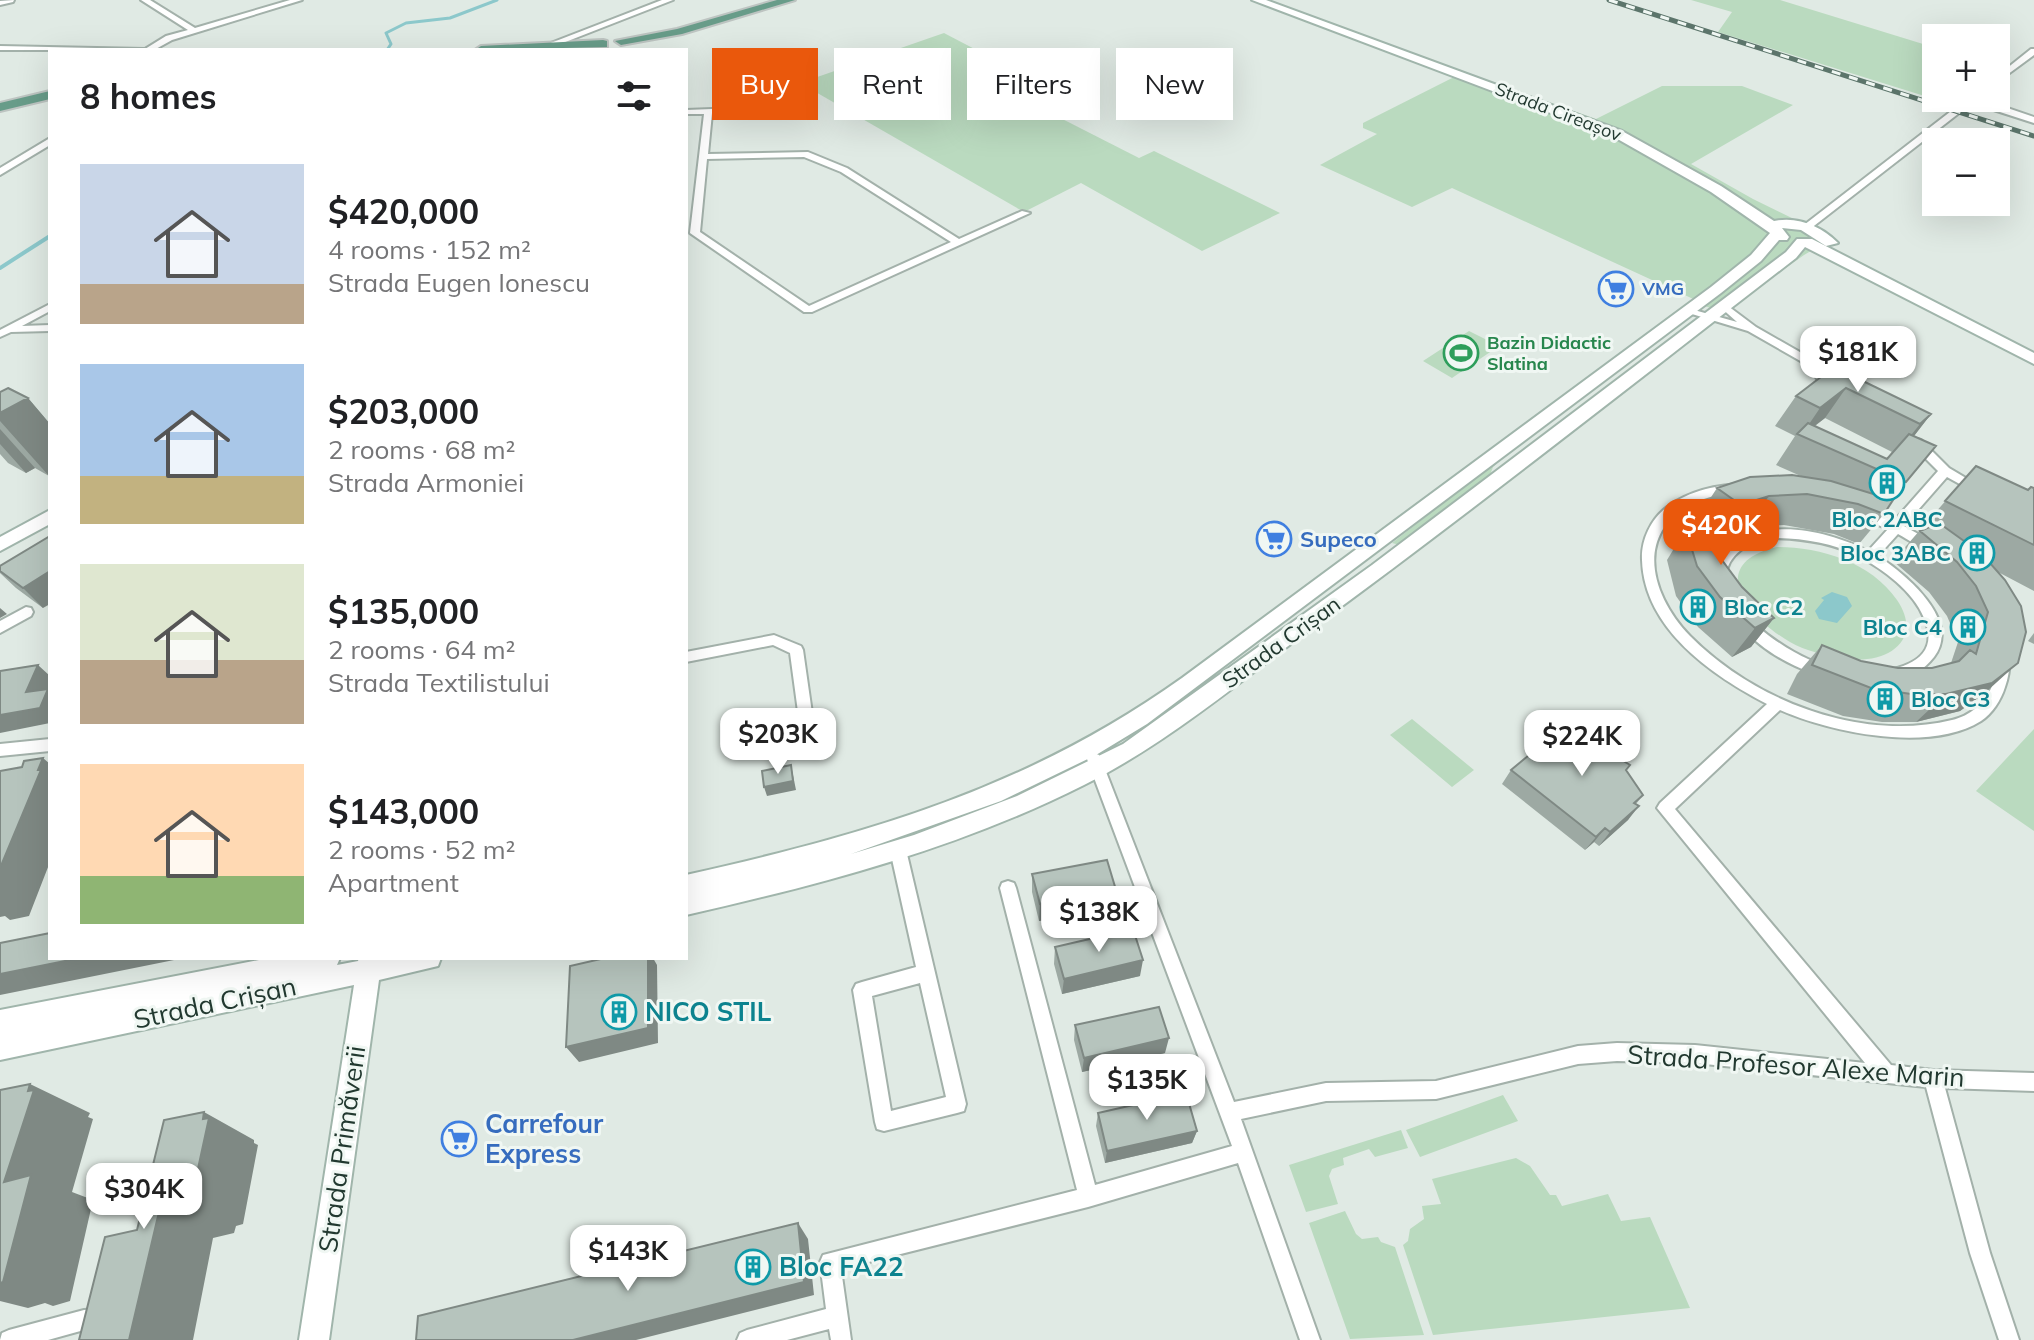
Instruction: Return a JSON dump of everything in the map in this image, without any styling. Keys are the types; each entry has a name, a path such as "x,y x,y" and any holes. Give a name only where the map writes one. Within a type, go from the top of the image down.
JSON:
{"main road":[{"path":"514,48 598,47 678,32 789,0"},
{"path":"653,48 809,0"},
{"name":"Strada Cireașov","path":"1257,0 1584,120 1639,145 2034,359"},
{"path":"621,41 635,44 636,48"},
{"path":"547,46 562,48"},
{"path":"0,107 48,95"},
{"name":"Strada Crișan","path":"688,904 759,889 898,850 981,819 1179,716 1379,570 1795,252 1797,233"},
{"name":"Strada Crișan","path":"688,885 756,870 893,830 1094,758 1757,257 1797,233"},
{"path":"0,545 48,517"},
{"name":"Strada Crișan","path":"0,1022 318,960"},
{"name":"Strada Crișan","path":"0,1047 370,964 409,960"},
{"name":"Strada Primăverii","path":"314,1340 370,964"}],"street":[{"path":"0,3 10,0"},
{"path":"145,0 194,31"},
{"path":"149,48 298,0"},
{"path":"547,46 669,0"},
{"path":"0,48 48,49"},
{"path":"2010,70 2034,51"},
{"path":"688,112 712,112"},
{"path":"708,112 695,233 808,310 891,275 956,241 1025,213"},
{"path":"1797,233 1955,112"},
{"path":"2010,112 2034,120"},
{"path":"0,172 48,142"},
{"path":"703,157 805,154 844,170 956,241"},
{"path":"1724,306 1752,329 1815,365 1825,385 1838,392"},
{"path":"3,332 48,308"},
{"path":"1687,311 1752,329"},
{"path":"3,332 48,328"},
{"path":"1909,435 1945,471 1989,494"},
{"path":"1870,557 1945,471"},
{"path":"1776,489 1832,500 1898,527 1941,554 1973,583 1997,614 2009,646 2010,671 2002,692 1978,716 1939,730 1889,732 1833,723 1778,703 1736,680 1700,653 1673,624 1655,596 1647,568 1648,543 1660,520 1674,508 1697,497 1724,490 1776,489"},
{"path":"1768,534 1818,538 1870,557 1897,575 1918,596 1931,617 1935,638 1929,656 1913,670 1890,677 1860,678 1828,672 1796,660 1765,643 1742,622 1726,601 1719,580 1721,562 1732,547 1768,534"},
{"path":"0,628 26,612"},
{"path":"688,657 774,640 796,650 808,734"},
{"path":"1778,703 1665,808 1886,1074"},
{"path":"0,750 48,745"},
{"path":"1094,758 1244,1152 1310,1340"},
{"path":"898,850 957,1104 884,1122 862,990 926,973"},
{"path":"1008,888 1088,1197"},
{"name":"Strada Profesor Alexe Marin","path":"1228,1113 1326,1092 1436,1090 1578,1055 1617,1052 1695,1054 1933,1079 2034,1082"},
{"path":"1933,1079 1980,1253 2009,1340"},
{"path":"841,1340 830,1262 1088,1197 1244,1152"},
{"path":"747,1340 839,1316"},
{"path":"9,1340 84,1320 112,1318 121,1332 120,1340"}],"green space":[{"path":"1691,0 1780,0 1922,44 1922,95 1718,32 1732,12"},
{"path":"944,33 973,48 967,48 967,120 1064,120 1139,158 1154,151 1280,213 1202,251 1081,183 1024,212 864,120 951,120 951,48 901,48"},
{"path":"834,71 834,103 818,93 818,77"},
{"path":"1464,72 1596,119 1662,86 1742,86 1793,105 1691,164 1833,238 1724,312 1701,305 1452,188 1412,207 1320,165 1377,134 1363,128 1363,123"},
{"name":"Bazin Didactic Slatina","path":"1469,331 1499,346 1452,378 1423,361"},
{"path":"1511,450 1493,467 1490,475 1400,545 1392,543"},
{"path":"1777,547 1827,554 1873,576 1897,600 1905,615 1903,639 1885,655 1857,660 1809,650 1774,632 1748,606 1740,592 1738,578 1742,566 1755,555"},
{"path":"1412,719 1474,770 1452,787 1390,735"},
{"path":"2034,729 2034,831 1976,791"},
{"path":"1503,1095 1518,1121 1420,1157 1406,1130"},
{"path":"1401,1130 1408,1148 1375,1157 1369,1149 1343,1158 1344,1165 1332,1169 1329,1176 1338,1204 1306,1212 1289,1165"},
{"path":"1516,1158 1530,1166 1550,1195 1556,1195 1562,1206 1608,1194 1621,1221 1650,1217 1690,1308 1433,1335 1403,1245 1408,1241 1410,1229 1424,1219 1422,1206 1441,1204 1432,1179"},
{"path":"1345,1211 1356,1234 1362,1239 1378,1237 1381,1242 1395,1247 1424,1335 1350,1339 1309,1223"}],"water":[{"path":"1832,592 1847,597 1852,606 1837,623 1819,619 1815,611 1824,600 1821,598"}],"building":[{"path":"1834,367 1931,414 1920,424 1846,388 1820,408 1796,396"},
{"path":"8,388 28,398 0,413 0,392"},
{"path":"1808,423 1887,459 1909,434 1936,446 1906,482 1797,434"},
{"path":"1976,466 2028,490 2034,488 2034,545 1945,501"},
{"path":"1792,475 1831,481 1893,500 1884,514 1858,504 1807,494 1769,496 1741,505 1717,488 1750,477"},
{"path":"1700,506 1731,522 1717,538 1722,560 1742,587 1774,618 1755,628 1720,597 1697,566 1686,530"},
{"path":"1939,523 1982,554 2005,580 2021,606 2026,632 2018,663 1992,683 1946,694 1911,694 1871,688 1812,665 1822,645 1861,661 1898,668 1932,668 1959,661 1970,650 1976,654 1988,612 1976,586 1957,562 1920,531"},
{"path":"48,537 48,572 23,588 0,571 0,566"},
{"path":"38,665 26,692 48,689 40,708 0,715 0,671"},
{"path":"1570,721 1577,727 1588,723 1614,755 1630,765 1626,770 1643,795 1634,803 1639,806 1610,832 1605,828 1596,837 1511,770"},
{"path":"43,758 38,770 41,770 0,868 0,771 22,767 24,761"},
{"path":"791,765 793,781 764,787 762,771"},
{"path":"1107,860 1116,890 1040,904 1032,874"},
{"path":"1133,929 1143,960 1064,979 1055,947"},
{"path":"48,933 48,960 70,960 0,974 0,943"},
{"name":"NICO STIL","path":"596,960 648,960 648,1028 566,1047 570,966"},
{"path":"1159,1007 1169,1038 1084,1058 1075,1025"},
{"path":"30,1084 28,1091 34,1090 4,1182 31,1175 3,1282 0,1283 0,1090"},
{"path":"1186,1093 1197,1131 1107,1151 1098,1113"},
{"path":"204,1112 203,1119 209,1118 191,1201 183,1203 181,1211 158,1216 129,1340 79,1340 105,1237 137,1230 164,1120"},
{"name":"Bloc FA22","path":"798,1223 804,1282 573,1340 416,1340 418,1316"}],"waterway":[{"path":"388,48 391,44 386,33 406,23 450,18 497,0"},
{"path":"0,268 48,237"}],"railway":[{"path":"1609,0 2034,136"}],"place":[{"name":"VMG","path":"1616,289"},
{"name":"Bazin Didactic Slatina","path":"1461,353"},
{"name":"Bloc 2ABC","path":"1887,483"},
{"name":"Supeco","path":"1274,539"},
{"name":"Bloc 3ABC","path":"1977,553"},
{"name":"Bloc C2","path":"1698,607"},
{"name":"Bloc C4","path":"1968,627"},
{"name":"Bloc C3","path":"1885,699"},
{"name":"NICO STIL","path":"619,1012"},
{"name":"Carrefour Express","path":"459,1139"},
{"name":"Bloc FA22","path":"753,1267"}]}
